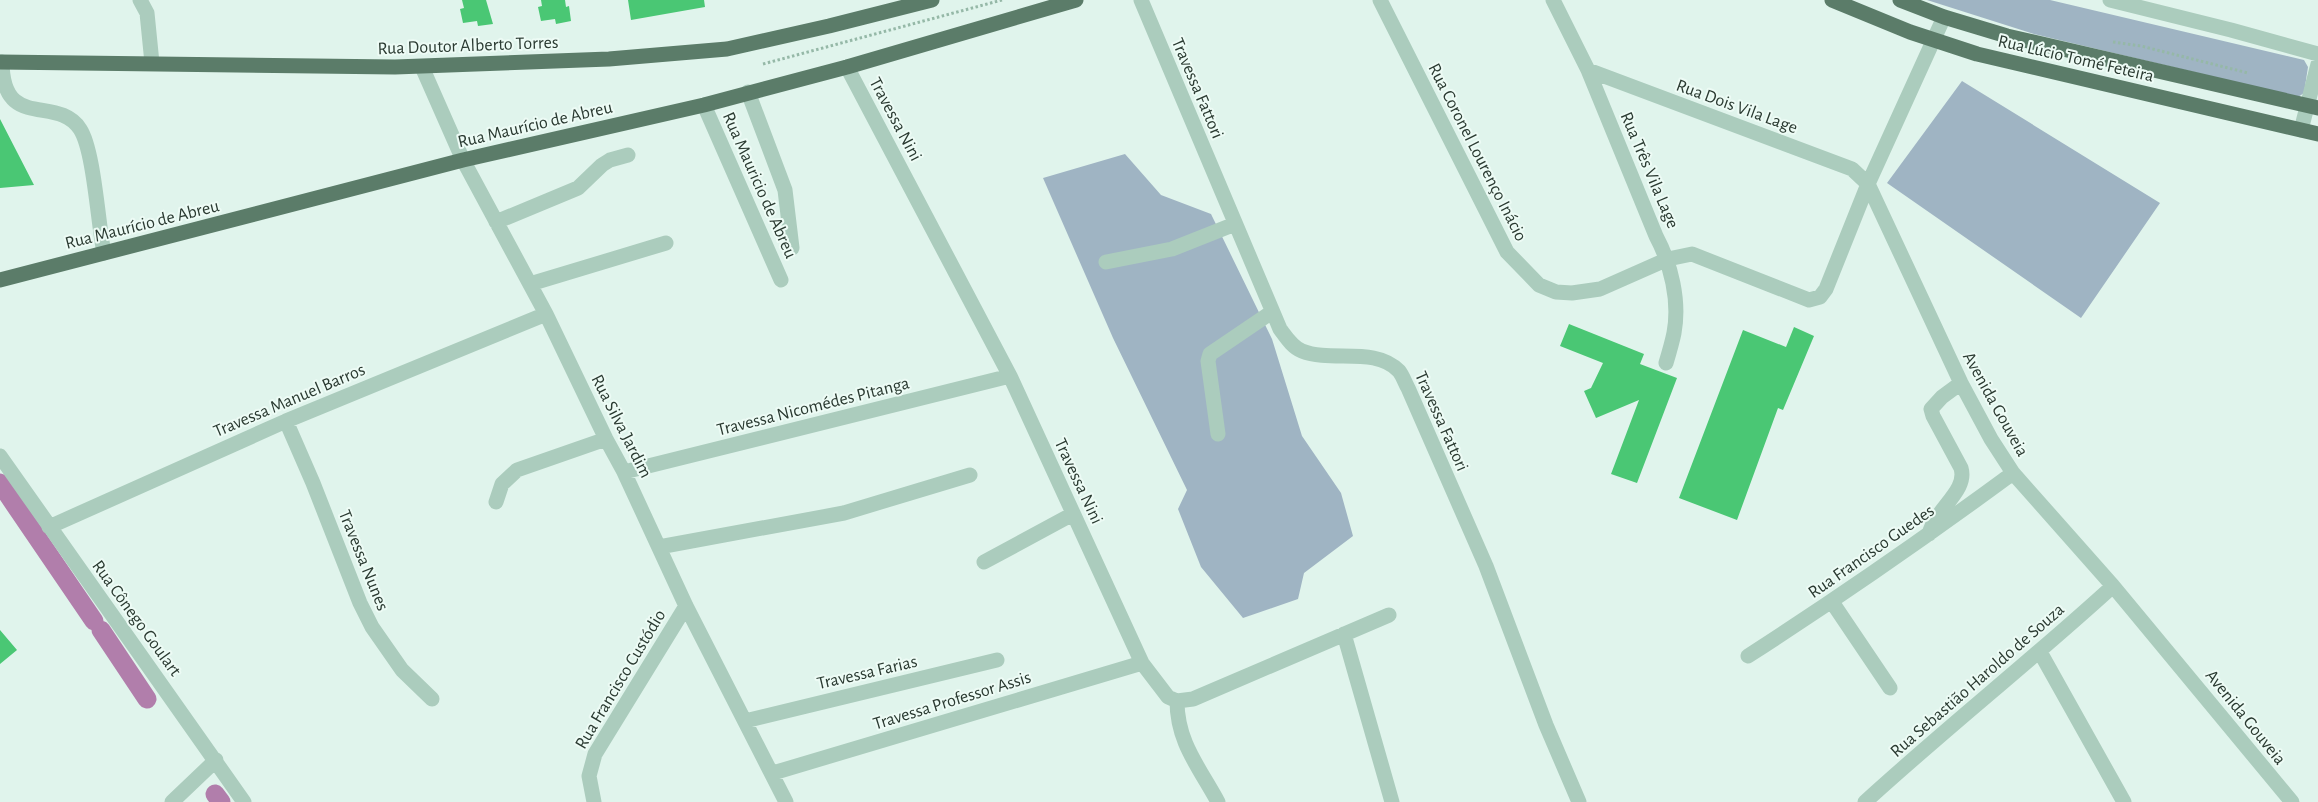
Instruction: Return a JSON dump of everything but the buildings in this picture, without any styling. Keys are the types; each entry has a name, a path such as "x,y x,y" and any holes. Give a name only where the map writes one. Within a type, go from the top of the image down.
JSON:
{"main road":[{"name":"Rua Doutor Alberto Torres","path":"1,62 422,67 609,59 727,49 916,2 932,0"},
{"name":"Rua Maurício de Abreu","path":"0,280 463,160 704,105 847,67 1076,0"},
{"name":"Rua Lúcio Tomé Feteira","path":"1832,0 1910,32 1977,54 2318,134"},
{"name":"Rua Lúcio Tomé Feteira","path":"1900,0 1944,17 2007,36 2312,107"}],"street":[{"path":"140,0 147,13 152,63"},
{"name":"Travessa Fattori","path":"1141,0 1280,329 1291,343 1301,351 1324,355 1377,359 1388,363 1399,372 1408,388 1486,566 1546,725 1579,802"},
{"name":"Rua Coronel Lourenço Inácio","path":"1380,0 1507,252 1539,285 1556,292 1572,293 1600,289 1668,258 1692,254 1797,296 1809,300 1820,297 1832,275 1868,184"},
{"name":"Rua Três Vila Lage","path":"1553,0 1588,70 1656,236 1668,258 1676,312 1674,333 1666,363"},
{"path":"2110,0 2318,54"},
{"path":"1868,184 1944,17"},
{"path":"1,62 2,77 10,97 24,107 66,118 78,126 84,135 89,154 104,253"},
{"path":"2301,130 2312,107 2318,64"},
{"name":"Rua Silva Jardim","path":"422,67 463,160 546,314 606,439 624,472 686,606 773,773 786,802"},
{"name":"Travessa Nini","path":"847,67 1010,376 1142,663 1168,697 1177,701"},
{"name":"Rua Dois Vila Lage","path":"1588,70 1852,168 1868,184"},
{"path":"748,92 785,190 792,248"},
{"name":"Rua Mauricio de Abreu","path":"704,105 781,280"},
{"path":"496,222 578,188 602,164 628,155"},
{"name":"Avenida Gouveia","path":"1868,184 1961,384 1991,439 2013,473 2113,586 2292,802"},
{"path":"1106,262 1172,249 1235,224"},
{"path":"530,284 666,243"},
{"path":"1218,434 1208,360 1210,354 1272,312"},
{"name":"Travessa Manuel Barros","path":"49,527 286,421 546,314"},
{"name":"Travessa Nicomédes Pitanga","path":"624,472 1010,376"},
{"path":"1929,534 1939,512 1958,489 1963,476 1961,468 1932,416 1931,409 1942,397 1961,384"},
{"name":"Travessa Nunes","path":"286,421 313,483 360,603 372,627 402,670 432,700"},
{"path":"496,502 502,484 517,470 606,439"},
{"name":"Rua Cônego Goulart","path":"0,456 244,802"},
{"name":"Rua Francisco Guedes","path":"1748,656 1832,602 2013,473"},
{"path":"659,547 844,513 970,475"},
{"path":"984,562 1073,514"},
{"name":"Rua Sebastião Haroldo de Souza","path":"1865,802 1953,724 2040,652 2113,586"},
{"path":"1832,602 1890,688"},
{"name":"Rua Francisco Custódio","path":"594,802 589,776 595,754 686,606"},
{"path":"1218,802 1184,743 1178,725 1177,701 1193,699 1389,615"},
{"path":"1344,634 1392,802"},
{"path":"2040,652 2124,802"},
{"name":"Travessa Farias","path":"745,721 997,660"},
{"name":"Travessa Professor Assis","path":"773,773 1142,663"},
{"path":"172,802 216,760"}],"path":[{"path":"763,64 1002,0"}],"shaded area":[{"path":"1927,0 2050,0 2304,60 2308,67 2304,93 2298,97 2034,34"},
{"path":"1962,81 2160,203 2081,318 1887,183"},
{"path":"1125,154 1161,195 1211,214 1272,339 1302,436 1341,493 1353,536 1304,573 1298,599 1243,618 1201,567 1178,509 1187,490 1113,338 1043,178"}],"waterway":[{"path":"0,483 94,621"},
{"path":"101,630 147,699"},
{"path":"215,794 221,802"}]}
